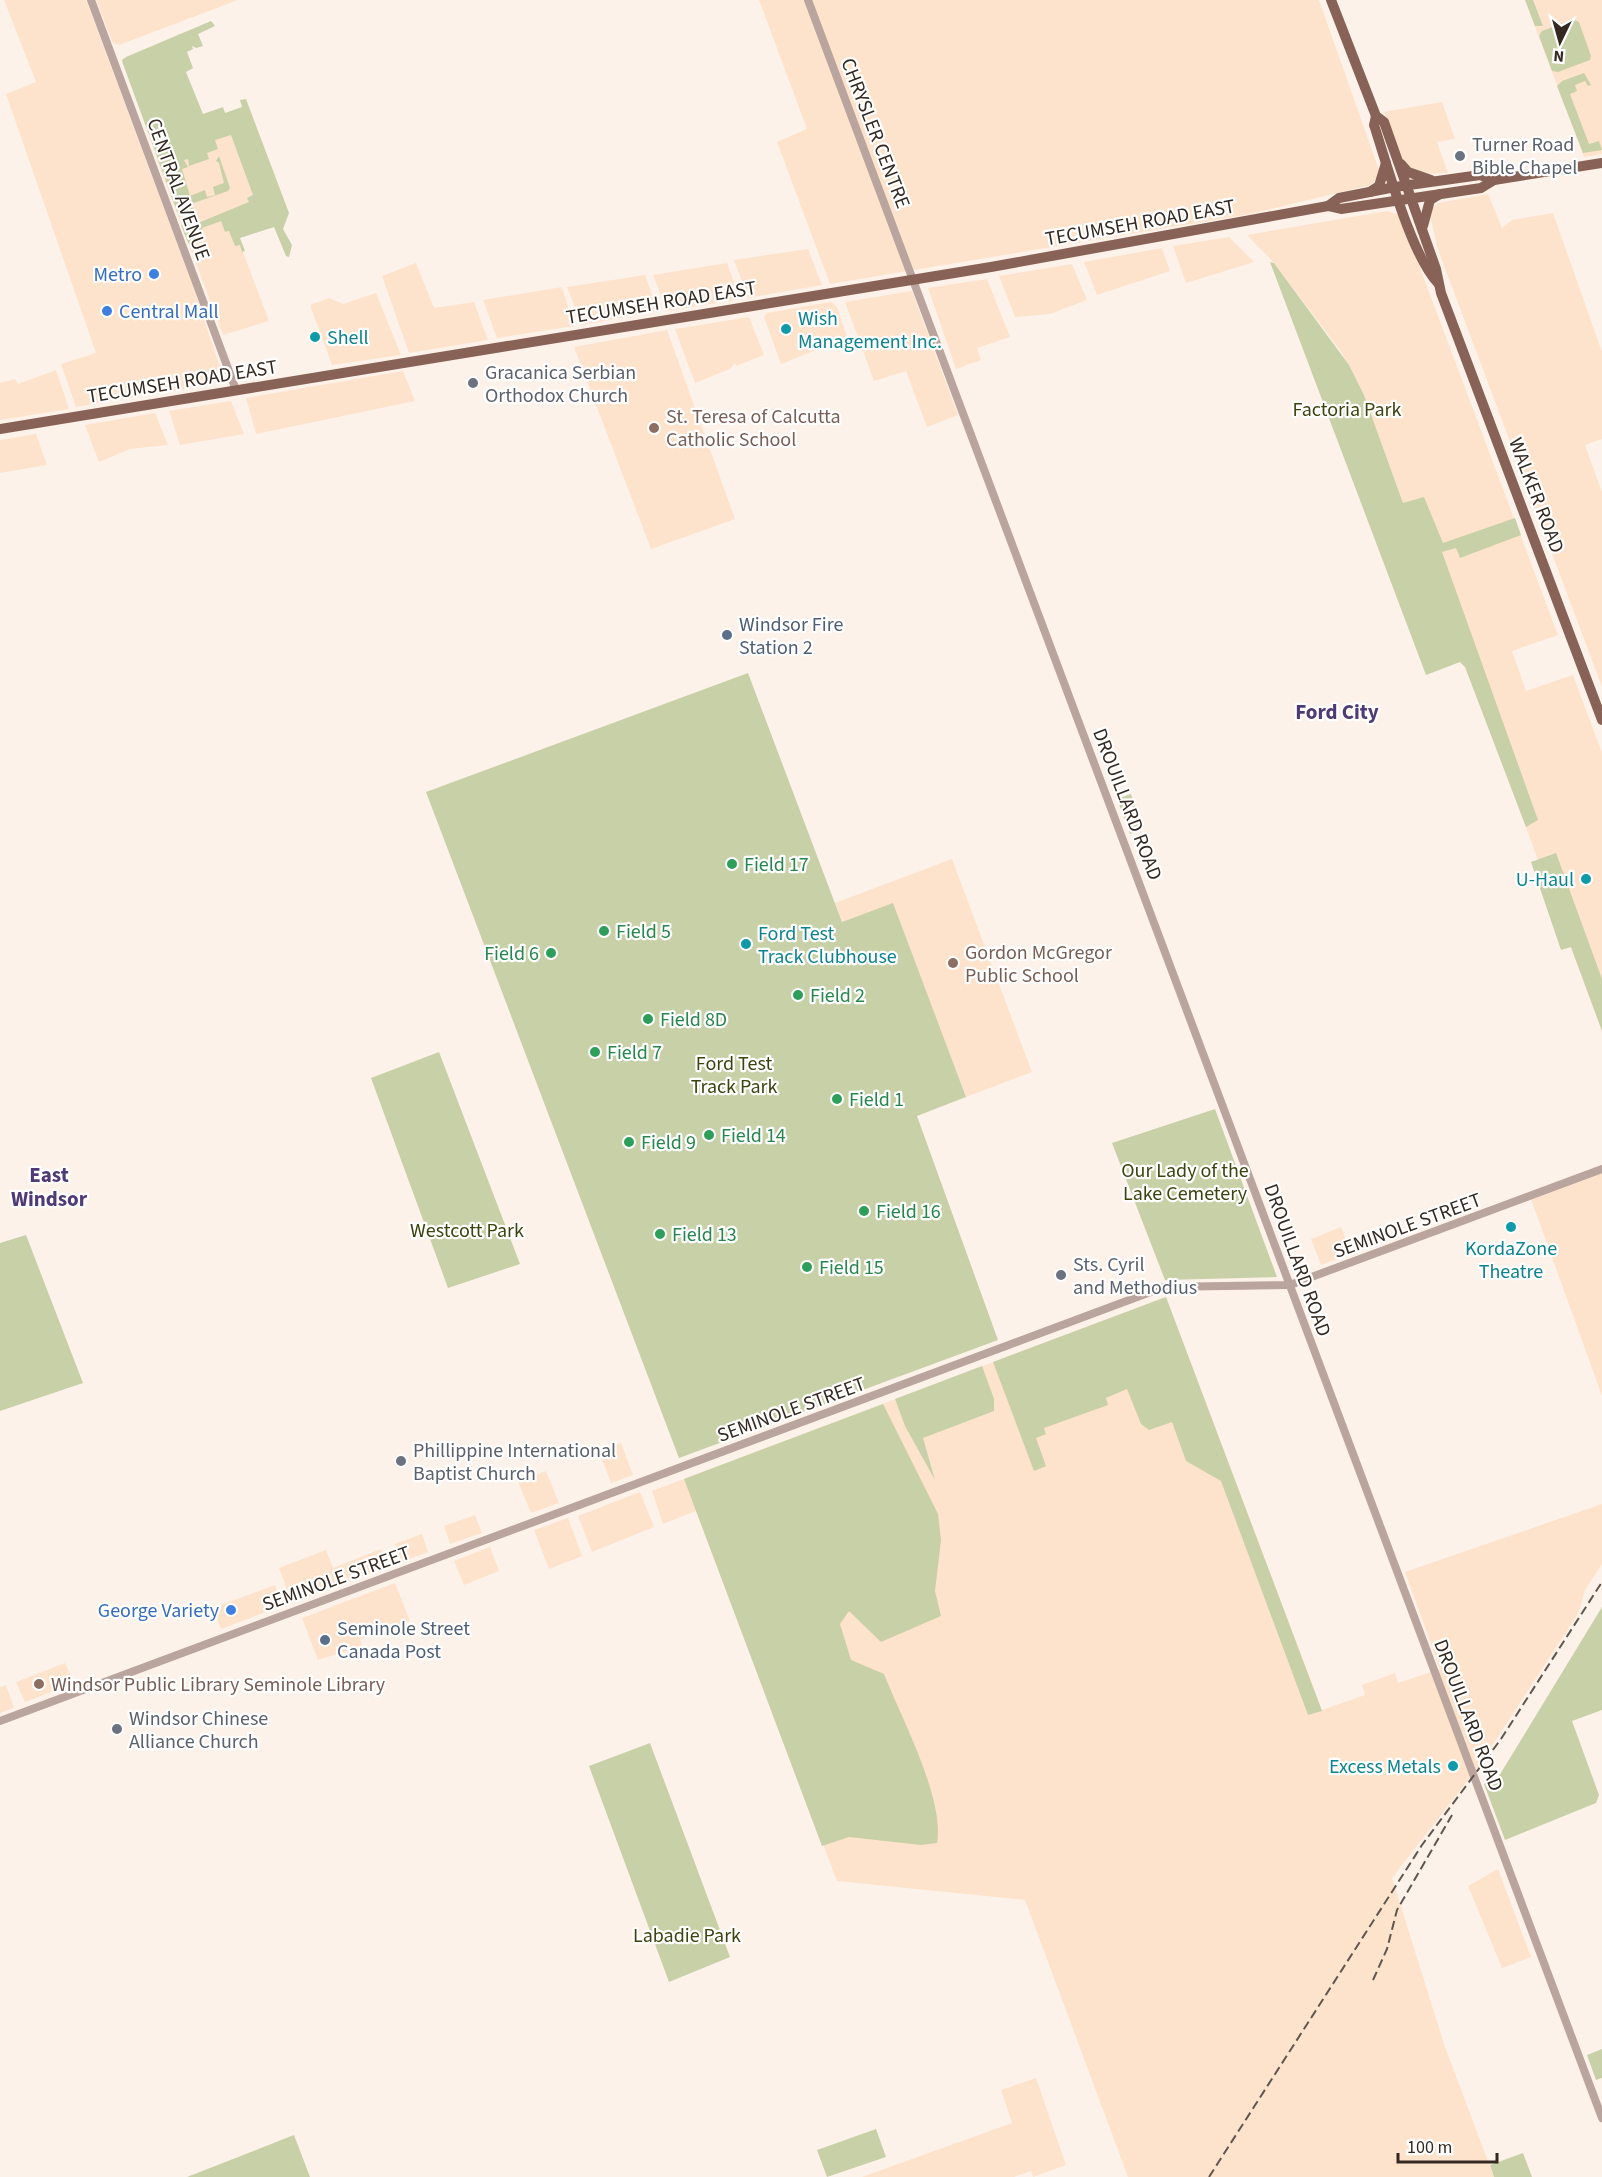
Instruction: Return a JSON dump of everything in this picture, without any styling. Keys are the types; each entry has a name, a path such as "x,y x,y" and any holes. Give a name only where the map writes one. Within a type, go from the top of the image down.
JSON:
{"main road":[{"name":"WALKER ROAD","path":"1331,0 1376,116 1374,125 1411,198 1436,269 1438,283 1602,720"},
{"name":"WALKER ROAD","path":"1391,160 1399,200 1427,272 1438,283"},
{"path":"1369,192 1378,186 1391,160 1408,172 1422,178 1440,181"},
{"name":"TECUMSEH ROAD EAST","path":"0,429 999,265 1328,206 1341,209 1481,188 1494,180 1602,163"},
{"name":"TECUMSEH ROAD EAST","path":"1328,206 1339,198 1395,187 1480,175 1494,180"},
{"path":"1423,231 1424,216 1430,200 1440,194"}],"street":[{"name":"CENTRAL AVENUE","path":"91,0 236,390"},
{"name":"CHRYSLER CENTRE","path":"808,0 913,278"},
{"name":"DROUILLARD ROAD","path":"913,278 1602,2118"},
{"name":"SEMINOLE STREET","path":"0,1720 1164,1287 1290,1285 1602,1169"}],"shaded area":[{"path":"4,0 86,0 190,278 221,370 219,378 210,385 76,407 61,364 96,353 6,94 36,82"},
{"path":"96,0 238,0 119,45 113,43"},
{"path":"759,0 1319,0 1379,170 1377,178 1371,185 1250,214 830,284 777,142 807,129"},
{"path":"1525,0 1602,0 1602,154 1584,157"},
{"path":"1442,102 1455,139 1437,142 1448,173 1422,174 1404,164 1384,112"},
{"path":"234,132 259,198 228,212 269,321 223,335 157,160"},
{"path":"1488,194 1502,228 1512,220 1553,213 1602,352 1602,439 1585,445 1602,492 1602,687 1437,247 1429,210 1438,203"},
{"path":"1387,211 1400,215 1558,635 1512,651 1526,691 1573,675 1602,753 1602,1031 1466,667 1460,661 1364,395 1342,353 1274,263 1247,235"},
{"path":"1229,237 1254,262 1186,283 1173,246"},
{"path":"1162,248 1170,271 1097,295 1084,262"},
{"path":"808,249 822,285 748,298 734,260"},
{"path":"416,263 434,308 474,302 488,340 409,353 382,276"},
{"path":"727,263 740,299 667,311 653,275"},
{"path":"1072,264 1087,300 1050,314 1015,317 999,276"},
{"path":"645,275 658,311 582,325 567,287"},
{"path":"987,279 1010,337 977,348 981,360 956,369 928,288"},
{"path":"562,287 574,326 497,338 483,300"},
{"path":"912,291 958,415 927,427 906,371 874,381 845,302"},
{"path":"376,293 401,355 332,365 310,305 329,298 343,304"},
{"path":"831,302 837,307 849,343 816,350 781,364 764,317 767,313"},
{"path":"749,317 764,355 736,366 735,363 730,369 695,383 675,329"},
{"name":"St. Teresa of Calcutta Catholic School","path":"667,330 735,519 651,549 574,347"},
{"path":"56,370 69,409 0,420 0,383 15,379 18,384"},
{"path":"403,371 415,401 256,434 246,398"},
{"path":"231,401 244,434 180,445 169,411"},
{"path":"155,413 168,445 130,449 99,462 85,425"},
{"path":"36,434 47,465 0,473 0,440"},
{"name":"Gordon McGregor Public School","path":"952,859 1032,1072 966,1097 893,904 842,922 835,903"},
{"path":"1602,1172 1602,1396 1531,1199"},
{"path":"1341,1227 1351,1254 1321,1265 1311,1239"},
{"path":"1166,1297 1322,1710 1365,1695 1362,1685 1395,1673 1398,1683 1440,1669 1405,1572 1602,1504 1602,1564 1585,1590 1579,1612 1479,1766 1392,1878 1445,2047 1494,2177 1128,2177 1025,1900 837,1881 696,1511 663,1524 652,1491"},
{"path":"621,1443 633,1475 611,1483 599,1451"},
{"path":"546,1471 559,1503 531,1513 518,1482"},
{"path":"640,1492 654,1527 592,1552 578,1516"},
{"path":"475,1515 482,1533 450,1544 444,1526"},
{"path":"568,1518 582,1556 549,1569 534,1530"},
{"path":"422,1534 428,1552 402,1562 395,1544"},
{"path":"490,1547 499,1571 464,1585 454,1561"},
{"path":"381,1549 388,1566 292,1603 279,1568 326,1550 333,1568"},
{"path":"395,1583 410,1621 360,1639 362,1646 318,1660 302,1618"},
{"path":"275,1585 282,1606 221,1629 213,1608"},
{"path":"65,1663 74,1683 25,1702 16,1682"},
{"path":"6,1685 14,1708 0,1713 0,1687"},
{"path":"1498,1869 1531,1957 1502,1968 1468,1886"},
{"path":"1036,2078 1066,2165 1033,2177 1031,2171 1014,2177 862,2177 1012,2123 1001,2090"}],"green space":[{"path":"1525,0 1533,0 1543,26 1535,26"},
{"path":"1573,19 1579,22 1591,56 1590,60 1558,72 1552,71 1539,36 1542,31"},
{"path":"211,21 215,26 198,34 203,46 196,48 192,46 193,49 187,52 193,68 186,72 203,114 223,107 225,113 242,107 240,100 246,99 289,213 283,229 292,245 289,257 286,256 274,227 240,238 245,251 242,252 240,245 235,246 229,231 225,232 221,221 202,228 205,238 189,245 181,225 196,218 198,223 249,202 247,198 253,195 231,135 215,140 218,149 207,153 209,159 189,166 188,159 184,160 188,167 182,169 190,196 205,190 207,197 215,195 213,187 224,183 219,163 216,161 219,156 230,188 228,191 191,204 194,212 178,214 123,64 122,60 126,57"},
{"path":"1584,73 1591,85 1588,86 1585,81 1575,85 1577,91 1570,94 1589,144 1599,141 1602,150 1583,153 1557,86 1562,81"},
{"name":"Factoria Park","path":"1270,262 1274,263 1349,365 1364,395 1403,503 1424,497 1443,543 1515,518 1521,535 1460,558 1456,548 1442,552 1538,820 1526,827 1465,667 1460,662 1426,675"},
{"name":"Ford Test Track Park","path":"748,673 842,922 893,903 966,1097 917,1116 998,1340 679,1458 426,792"},
{"path":"1131,794 1143,829 1130,834 1117,799"},
{"path":"1556,853 1602,979 1602,1031 1571,947 1561,950 1531,862"},
{"name":"Westcott Park","path":"439,1052 520,1264 448,1288 371,1078"},
{"name":"Our Lady of the Lake Cemetery","path":"1215,1109 1277,1277 1165,1280 1112,1143"},
{"path":"26,1235 83,1383 0,1411 0,1243"},
{"path":"1166,1297 1322,1711 1308,1715 1221,1481 1186,1461 1172,1422 1149,1430 1141,1424 1127,1389 1106,1398 1108,1405 1044,1428 1046,1434 1036,1438 1046,1466 1034,1471 993,1362"},
{"path":"982,1366 994,1399 994,1411 923,1438 935,1480 905,1426 895,1399"},
{"path":"883,1404 938,1514 941,1540 935,1591 941,1616 881,1642 849,1611 840,1624 851,1660 884,1674 928,1782 938,1825 937,1843 921,1845 849,1837 822,1846 684,1479"},
{"path":"1602,1607 1602,1710 1572,1721 1599,1795 1596,1803 1505,1840 1484,1784 1499,1776"},
{"name":"Labadie Park","path":"650,1743 730,1957 669,1982 589,1766"},
{"path":"1602,2049 1602,2078 1596,2080 1587,2055"},
{"path":"876,2129 886,2157 827,2177 817,2150"},
{"path":"294,2135 310,2177 187,2177"},
{"path":"1523,2153 1532,2177 1494,2177 1490,2165"}],"railway":[{"path":"1209,2177 1422,1845 1501,1739 1602,1582"},
{"path":"1373,1980 1387,1949 1397,1910 1452,1815"}],"place":[{"name":"Turner Road Bible Chapel","path":"1460,156"},
{"name":"Metro","path":"154,274"},
{"name":"Central Mall","path":"107,311"},
{"name":"Wish Management Inc.","path":"786,329"},
{"name":"Shell","path":"315,337"},
{"name":"Gracanica Serbian Orthodox Church","path":"473,383"},
{"name":"St. Teresa of Calcutta Catholic School","path":"654,428"},
{"name":"Windsor Fire Station 2","path":"727,635"},
{"name":"Field 17","path":"732,864"},
{"name":"U-Haul","path":"1586,879"},
{"name":"Field 5","path":"604,931"},
{"name":"Ford Test Track Clubhouse","path":"746,944"},
{"name":"Field 6","path":"551,953"},
{"name":"Gordon McGregor Public School","path":"953,963"},
{"name":"Field 2","path":"798,995"},
{"name":"Field 8D","path":"648,1019"},
{"name":"Field 7","path":"595,1052"},
{"name":"Field 1","path":"837,1099"},
{"name":"Field 14","path":"709,1135"},
{"name":"Field 9","path":"629,1142"},
{"name":"Field 16","path":"864,1211"},
{"name":"KordaZone Theatre","path":"1511,1227"},
{"name":"Field 13","path":"660,1234"},
{"name":"Field 15","path":"807,1267"},
{"name":"Sts. Cyril and Methodius","path":"1061,1275"},
{"name":"Phillippine International Baptist Church","path":"401,1461"},
{"name":"George Variety","path":"231,1610"},
{"name":"Seminole Street Canada Post","path":"325,1640"},
{"name":"Windsor Public Library Seminole Library","path":"39,1684"},
{"name":"Windsor Chinese Alliance Church","path":"117,1729"},
{"name":"Excess Metals","path":"1453,1766"}],"district":[{"name":"Ford City","path":"1337,712"},
{"name":"East Windsor","path":"49,1187"}]}
